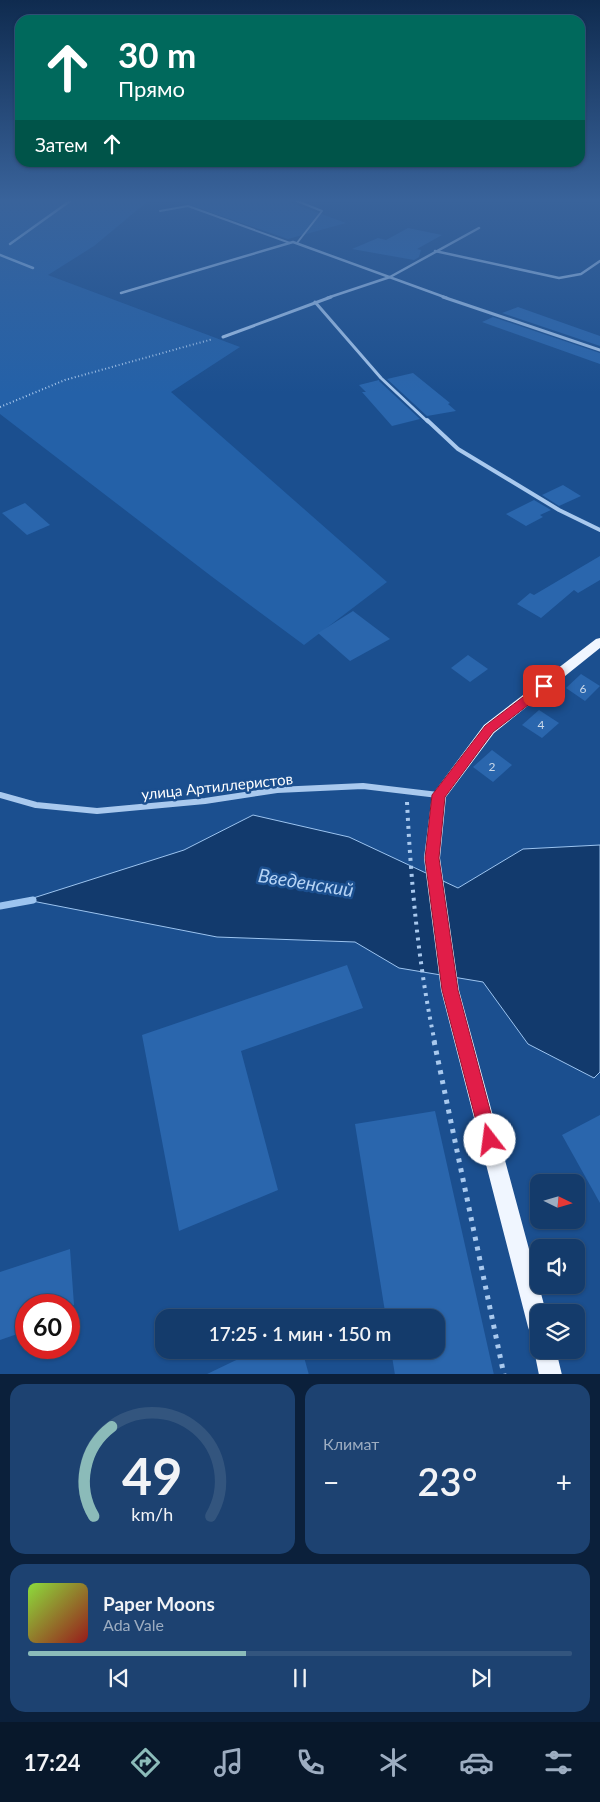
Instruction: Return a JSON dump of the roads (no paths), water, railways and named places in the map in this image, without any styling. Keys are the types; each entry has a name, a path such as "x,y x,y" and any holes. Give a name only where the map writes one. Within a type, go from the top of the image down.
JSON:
{"main road":[{"path":"533,1304 450,990 432,858 439,795 489,729 600,642"},
{"path":"547,1359 551,1374"}],"street":[{"path":"120,293 214,265"},
{"path":"358,265 600,350"},
{"path":"223,337 315,302 390,277 411,265"},
{"path":"500,265 559,278 579,276 594,265"},
{"path":"315,302 381,378 458,449 560,510 600,530"},
{"name":"улица Артиллеристов","path":"0,795 36,805 97,811 205,801 277,790 363,786 439,795"}],"water":[{"path":"253,815 349,837 458,888 523,849 600,845 600,1072 594,1078 528,1044 483,982 399,968 355,942 217,937 27,900 184,850"}],"waterway":[{"path":"26,265 33,268"},
{"name":"Введенский","path":"0,906 33,900"}]}
